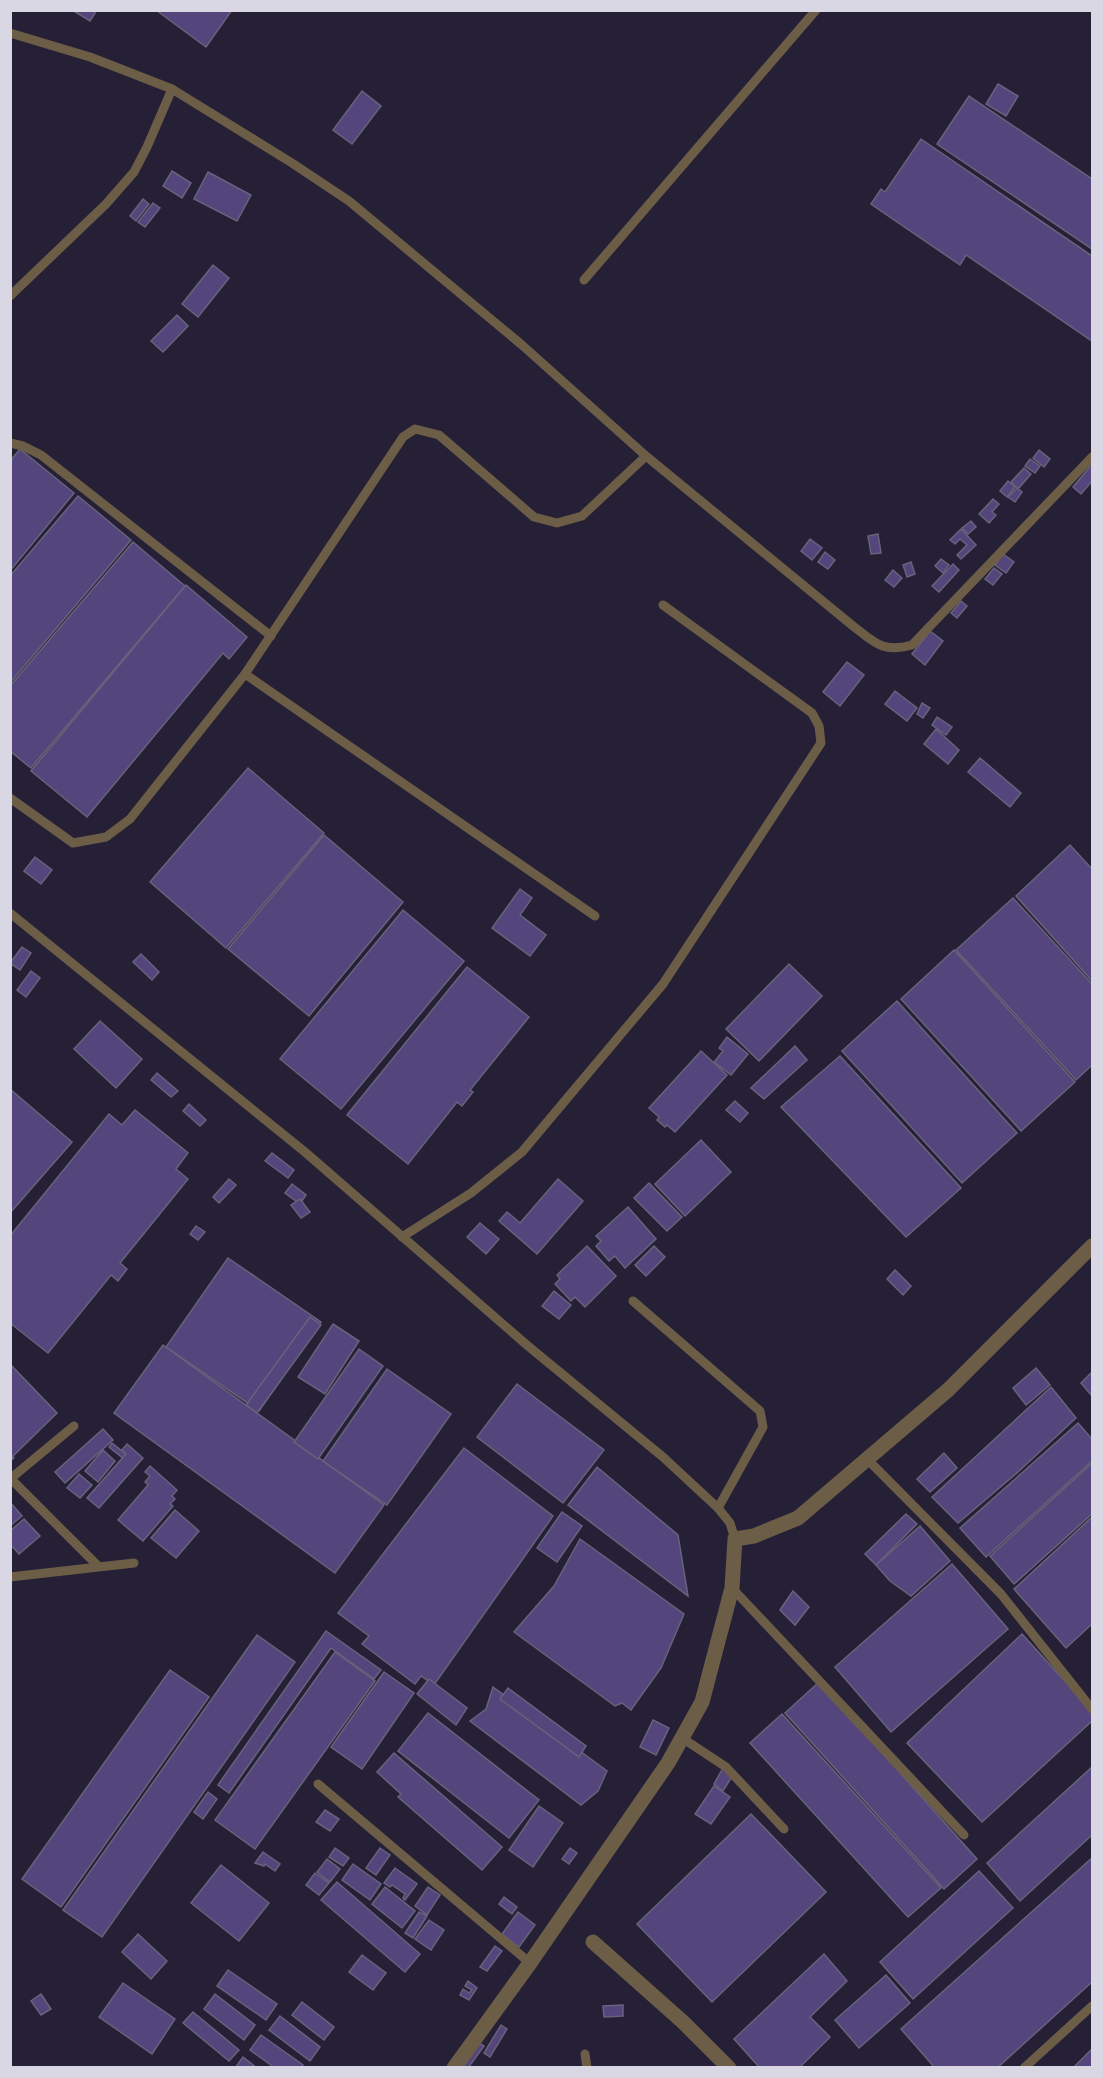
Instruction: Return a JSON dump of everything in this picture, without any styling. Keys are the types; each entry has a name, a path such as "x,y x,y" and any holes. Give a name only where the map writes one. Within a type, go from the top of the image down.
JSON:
{"street":[{"path":"454,2067 530,1963 668,1763 702,1702 732,1588 735,1539 754,1536 798,1518 948,1390 1092,1246"},
{"path":"593,1942 683,2022 729,2067"}],"lane":[{"path":"584,280 816,10"},
{"path":"10,33 90,57 172,89 292,163 348,201 522,345 646,456 880,646 896,650 912,645 1092,457"},
{"path":"10,296 106,204 134,172 172,89"},
{"path":"10,798 73,843 106,837 130,819 245,674 403,437 416,429 439,435 534,517 557,523 582,516 646,456"},
{"path":"10,443 23,446 41,455 271,636"},
{"path":"402,1237 471,1192 522,1152 663,984 821,743 819,726 812,713 663,605"},
{"path":"245,674 596,916"},
{"path":"10,913 305,1152 528,1346 663,1457 718,1508 730,1522 735,1539"},
{"path":"633,1300 760,1411 763,1427 718,1508"},
{"path":"74,1426 11,1479 98,1566"},
{"path":"868,1460 1000,1594 1092,1709"},
{"path":"10,1577 134,1563"},
{"path":"732,1588 964,1835"},
{"path":"682,1738 726,1767 784,1829"},
{"path":"318,1784 530,1963"},
{"path":"1024,2067 1092,2006"},
{"path":"585,2054 587,2067"}],"building":[{"path":"72,10 97,10 90,21"},
{"path":"156,10 232,10 206,47"},
{"path":"998,84 1018,96 1006,116 986,104"},
{"path":"362,91 381,106 352,144 333,130"},
{"path":"969,96 1092,179 1092,249 937,144"},
{"path":"921,139 1092,256 1092,341 966,255 960,265 871,204 881,189 885,192"},
{"path":"172,171 191,183 182,198 163,186"},
{"path":"208,172 251,195 237,221 194,199"},
{"path":"143,199 149,204 136,221 130,216"},
{"path":"153,203 160,208 145,227 138,222"},
{"path":"213,265 229,278 198,317 182,304"},
{"path":"177,315 188,326 163,352 151,341"},
{"path":"20,449 74,493 10,571 10,461"},
{"path":"1039,450 1050,459 1044,467 1033,458"},
{"path":"1030,459 1040,466 1035,473 1025,466"},
{"path":"1092,464 1092,481 1081,494 1073,487"},
{"path":"1024,468 1031,474 1018,489 1011,482"},
{"path":"1008,481 1015,487 1007,497 1000,491"},
{"path":"1017,488 1022,492 1015,502 1008,497"},
{"path":"78,496 131,540 10,683 10,576"},
{"path":"993,499 999,504 992,512 996,515 989,523 979,514"},
{"path":"971,521 976,527 968,534 962,528"},
{"path":"961,529 976,545 961,559 957,555 967,545 960,539 955,544 950,540"},
{"path":"878,534 881,553 871,554 868,536"},
{"path":"810,539 822,548 812,560 801,551"},
{"path":"133,542 185,586 31,768 10,751 10,686"},
{"path":"825,552 835,560 828,569 818,562"},
{"path":"1003,554 1014,562 1006,573 995,565"},
{"path":"941,559 949,565 943,573 935,566"},
{"path":"911,562 915,574 907,577 903,565"},
{"path":"953,564 959,570 939,592 932,586"},
{"path":"994,568 1002,574 993,585 985,579"},
{"path":"893,570 902,578 894,587 885,580"},
{"path":"186,585 247,637 229,659 223,653 87,817 31,771"},
{"path":"961,601 967,606 957,618 951,613"},
{"path":"930,631 943,641 925,665 912,654"},
{"path":"847,662 864,675 840,706 823,692"},
{"path":"895,691 917,708 907,721 885,704"},
{"path":"922,703 930,708 923,718 917,714"},
{"path":"937,717 952,727 946,735 932,725"},
{"path":"936,729 959,750 948,764 924,744"},
{"path":"980,758 1021,793 1010,807 968,772"},
{"path":"248,768 324,833 226,948 150,882"},
{"path":"324,835 403,902 309,1016 228,949"},
{"path":"1070,845 1092,869 1092,981 1016,896"},
{"path":"35,857 52,870 41,884 24,871"},
{"path":"520,889 532,898 520,915 546,935 530,956 492,928"},
{"path":"1013,898 1092,984 1092,1065 1076,1080 956,950"},
{"path":"403,910 464,961 341,1109 280,1059"},
{"path":"22,947 31,953 20,970 10,963"},
{"path":"954,950 1075,1082 1021,1131 901,999"},
{"path":"141,954 159,972 152,980 133,962"},
{"path":"789,964 822,996 759,1061 726,1029"},
{"path":"467,967 529,1017 470,1090 473,1092 462,1106 457,1102 408,1164 347,1115"},
{"path":"31,971 40,978 26,997 17,990"},
{"path":"897,1001 1017,1133 962,1183 842,1051"},
{"path":"100,1021 142,1059 116,1088 74,1049"},
{"path":"727,1037 748,1054 731,1075 714,1062 723,1051 719,1048"},
{"path":"795,1046 807,1060 764,1099 751,1088"},
{"path":"701,1051 727,1075 675,1132 657,1120 659,1117 649,1108"},
{"path":"840,1056 961,1188 906,1237 781,1107"},
{"path":"157,1073 178,1091 171,1097 151,1080"},
{"path":"10,1089 72,1142 10,1213"},
{"path":"735,1101 748,1113 740,1122 726,1110"},
{"path":"189,1104 206,1120 200,1126 183,1111"},
{"path":"135,1110 188,1153 176,1169 188,1179 120,1263 127,1269 118,1281 111,1275 48,1353 10,1323 10,1236 109,1114 122,1125"},
{"path":"701,1140 731,1172 685,1216 655,1184"},
{"path":"272,1153 294,1170 288,1178 265,1161"},
{"path":"229,1179 236,1185 219,1203 213,1197"},
{"path":"558,1179 583,1201 537,1254 499,1221 507,1212 520,1223"},
{"path":"649,1183 682,1217 667,1231 634,1198"},
{"path":"292,1184 306,1195 300,1204 285,1193"},
{"path":"300,1199 310,1212 301,1218 291,1205"},
{"path":"628,1207 656,1239 625,1268 615,1256 609,1261 596,1246 601,1241 596,1236"},
{"path":"480,1223 499,1239 486,1254 467,1237"},
{"path":"196,1226 205,1232 198,1240 190,1234"},
{"path":"587,1246 616,1276 585,1307 575,1297 571,1301 555,1284 560,1279 557,1275"},
{"path":"654,1246 665,1257 646,1276 635,1265"},
{"path":"228,1258 321,1322 259,1411 166,1347"},
{"path":"895,1270 911,1286 903,1295 887,1279"},
{"path":"554,1291 571,1305 559,1319 542,1306"},
{"path":"310,1317 321,1325 257,1413 246,1405"},
{"path":"333,1324 359,1341 325,1394 298,1377"},
{"path":"163,1345 384,1505 335,1573 114,1413"},
{"path":"359,1349 383,1366 318,1459 294,1442"},
{"path":"10,1364 57,1413 10,1461"},
{"path":"1036,1368 1050,1385 1026,1405 1013,1388"},
{"path":"387,1369 451,1414 387,1505 323,1461"},
{"path":"1092,1372 1092,1396 1081,1383"},
{"path":"517,1384 604,1450 563,1503 477,1437"},
{"path":"1051,1387 1076,1418 958,1523 932,1497"},
{"path":"1078,1423 1092,1439 1092,1461 986,1557 960,1528"},
{"path":"103,1429 113,1440 65,1483 55,1472"},
{"path":"112,1443 127,1455 124,1459 109,1447"},
{"path":"127,1444 143,1458 99,1508 87,1498 126,1454 122,1450"},
{"path":"464,1448 553,1516 434,1685 421,1676 415,1684 362,1644 369,1636 338,1613"},
{"path":"103,1450 115,1461 98,1482 85,1471"},
{"path":"944,1453 957,1468 930,1492 917,1479"},
{"path":"1092,1463 1092,1514 1014,1584 990,1556"},
{"path":"150,1466 177,1490 172,1496 175,1499 170,1504 173,1506 143,1541 118,1520 148,1485 145,1482 150,1476 145,1472"},
{"path":"597,1467 678,1535 688,1596 568,1505"},
{"path":"79,1474 92,1485 80,1498 67,1488"},
{"path":"10,1502 22,1516 10,1526"},
{"path":"175,1510 199,1531 176,1558 151,1538"},
{"path":"562,1512 582,1526 557,1562 537,1548"},
{"path":"906,1514 917,1524 876,1565 865,1554"},
{"path":"1092,1517 1092,1624 1066,1648 1014,1589"},
{"path":"24,1519 40,1536 19,1554 10,1544 10,1531"},
{"path":"920,1526 950,1561 911,1596 890,1581 876,1565"},
{"path":"580,1539 684,1614 661,1668 631,1710 622,1703 615,1706 514,1632 554,1586"},
{"path":"952,1564 1008,1629 891,1732 835,1667"},
{"path":"793,1591 809,1607 795,1625 780,1610"},
{"path":"326,1631 381,1670 374,1679 331,1648 229,1793 218,1785"},
{"path":"1022,1634 1092,1711 1092,1721 982,1822 907,1743"},
{"path":"257,1635 295,1662 102,1937 63,1910"},
{"path":"335,1652 375,1681 255,1849 215,1820"},
{"path":"170,1670 209,1697 61,1907 22,1879"},
{"path":"384,1672 414,1693 362,1769 331,1747"},
{"path":"429,1679 467,1708 456,1725 417,1694"},
{"path":"819,1682 977,1859 944,1889 785,1713"},
{"path":"493,1687 607,1771 598,1791 581,1805 470,1721 486,1709"},
{"path":"508,1688 586,1746 579,1757 500,1699"},
{"path":"428,1713 539,1800 509,1838 398,1751"},
{"path":"782,1714 941,1888 908,1917 750,1743"},
{"path":"653,1720 669,1728 656,1755 640,1747"},
{"path":"394,1753 502,1847 482,1870 398,1797 401,1794 377,1772"},
{"path":"1092,1767 1092,1835 1020,1901 987,1863"},
{"path":"723,1768 733,1775 723,1791 714,1784"},
{"path":"714,1786 730,1797 711,1824 695,1814"},
{"path":"208,1792 217,1799 203,1819 194,1812"},
{"path":"539,1806 563,1823 533,1867 509,1850"},
{"path":"325,1810 339,1819 330,1831 316,1822"},
{"path":"751,1814 826,1892 712,2002 637,1924"},
{"path":"335,1848 349,1858 343,1866 329,1857"},
{"path":"380,1848 390,1855 376,1875 366,1868"},
{"path":"570,1848 577,1853 569,1864 562,1859"},
{"path":"263,1852 280,1864 275,1871 265,1864 264,1866 255,1863"},
{"path":"1092,1858 1092,1982 997,2068 935,2068 901,2029"},
{"path":"327,1859 340,1869 330,1882 317,1872"},
{"path":"353,1864 381,1884 370,1900 342,1880"},
{"path":"221,1865 269,1903 239,1941 191,1903"},
{"path":"395,1868 417,1884 405,1900 403,1898 405,1894 392,1885 390,1887 384,1883"},
{"path":"979,1871 1013,1908 913,1999 880,1962"},
{"path":"315,1873 329,1883 319,1895 306,1885"},
{"path":"337,1882 420,1954 405,1972 321,1900"},
{"path":"385,1887 415,1911 402,1928 372,1904"},
{"path":"428,1887 440,1895 427,1915 415,1906"},
{"path":"504,1897 517,1907 512,1914 499,1904"},
{"path":"419,1912 427,1916 413,1938 405,1933"},
{"path":"518,1912 535,1925 519,1947 502,1934"},
{"path":"429,1920 444,1930 431,1950 415,1939"},
{"path":"138,1934 167,1961 151,1979 122,1952"},
{"path":"495,1946 502,1951 487,1971 480,1967"},
{"path":"824,1954 847,1981 810,2017 830,2037 799,2068 760,2068 734,2039"},
{"path":"362,1955 386,1973 373,1990 349,1972"},
{"path":"228,1970 277,2004 266,2020 217,1986"},
{"path":"886,1975 910,2003 859,2048 835,2020"},
{"path":"468,1981 477,1988 469,2000 460,1995 463,1989 469,1993 472,1990 465,1986"},
{"path":"123,1983 175,2019 152,2054 99,2017"},
{"path":"41,1994 51,2009 41,2015 31,2001"},
{"path":"215,1994 255,2025 244,2040 204,2009"},
{"path":"302,2002 334,2027 324,2040 292,2015"},
{"path":"623,2005 623,2016 604,2017 603,2006"},
{"path":"193,2012 239,2050 229,2061 183,2023"},
{"path":"280,2016 320,2047 310,2061 269,2030"},
{"path":"501,2025 507,2029 490,2057 484,2053"},
{"path":"261,2035 303,2065 301,2068 275,2068 250,2050"},
{"path":"479,2043 484,2046 468,2068 461,2068"},
{"path":"1092,2049 1092,2068 1073,2068"},
{"path":"243,2057 257,2068 235,2068"}]}
